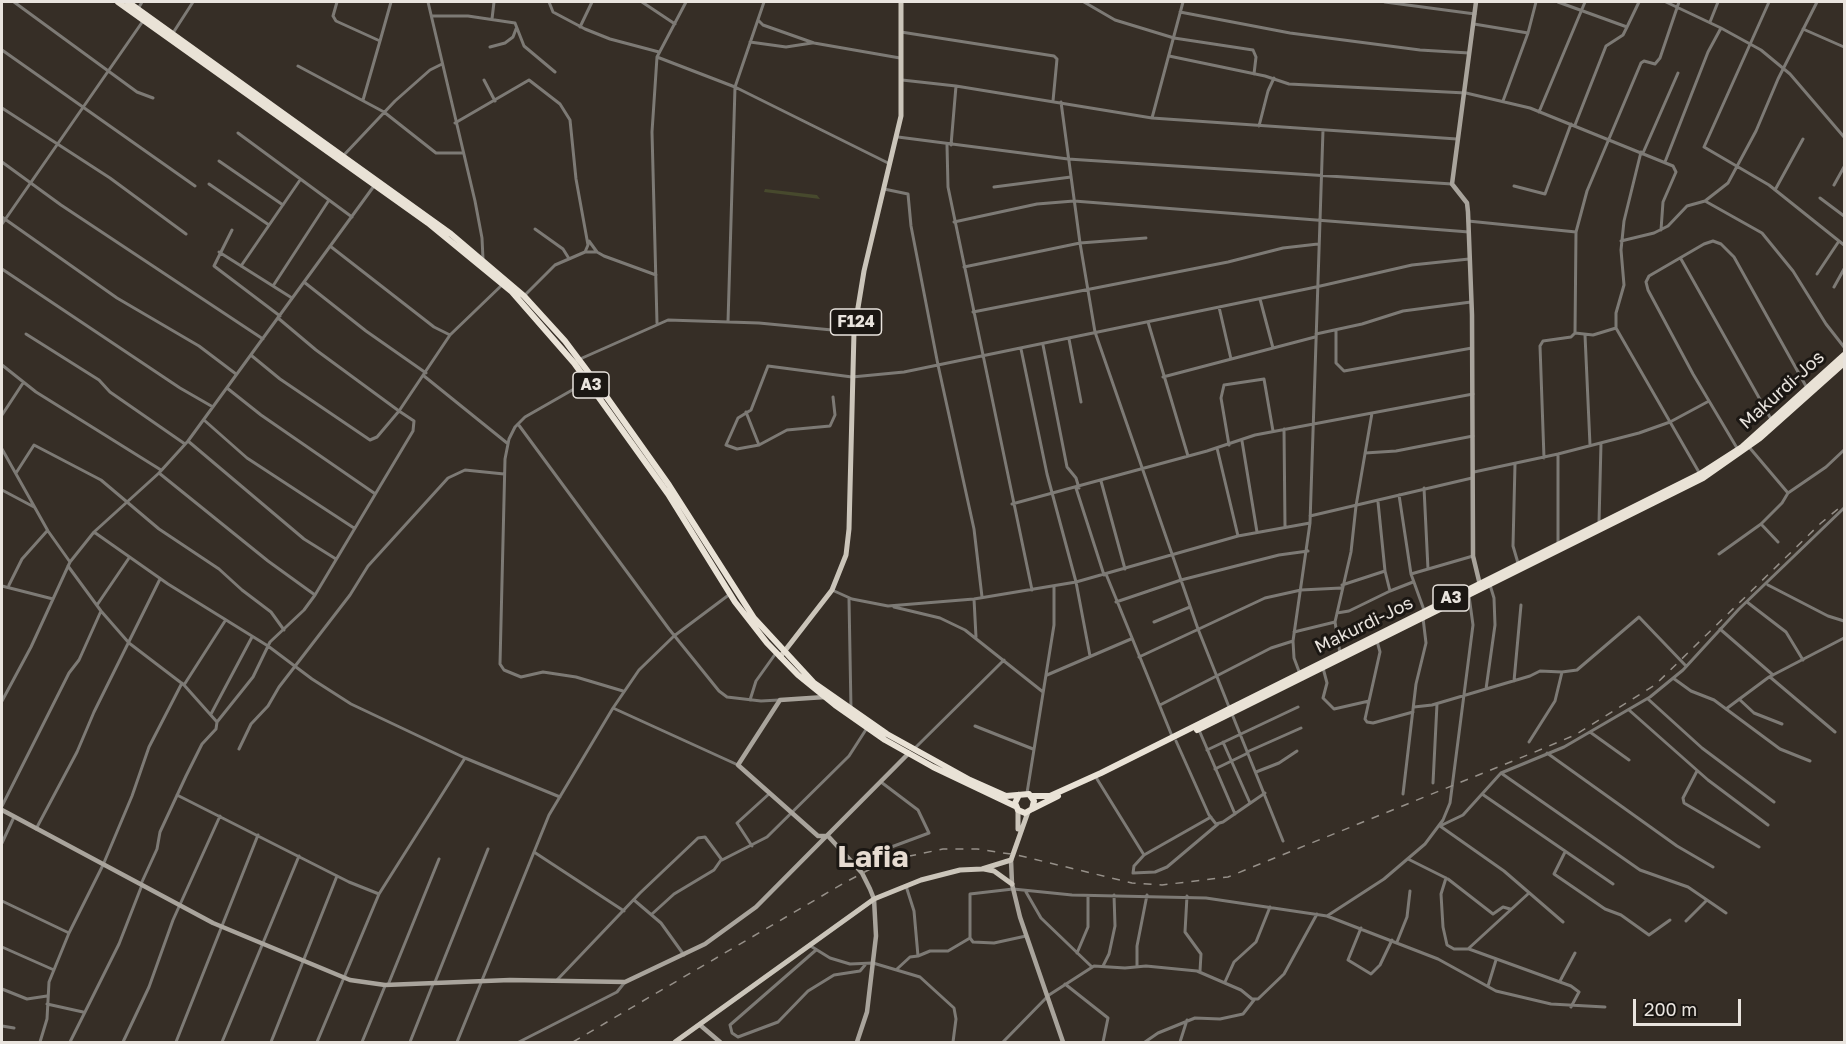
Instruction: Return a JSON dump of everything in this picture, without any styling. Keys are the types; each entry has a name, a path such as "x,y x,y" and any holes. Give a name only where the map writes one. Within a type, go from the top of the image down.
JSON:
{"highway":[{"name":"A3","path":"118,2 343,156 483,259 524,296 577,361 669,485 738,595 779,654 851,711 911,752 997,792 1012,796 1029,794"},
{"name":"A3","path":"128,2 173,33 468,254 503,284 577,361 586,379 668,495 730,594 779,654 825,697 867,728 1017,808 1030,811"},
{"name":"Makurdi-Jos","path":"1030,811 1199,729 1340,653 1469,596 1481,586 1490,585 1703,478 1749,447 1845,355"},
{"name":"Makurdi-Jos","path":"1300,676 1323,669 1518,565 1700,474 1738,450 1845,363"},
{"name":"Makurdi-Jos","path":"1029,794 1050,795 1060,792 1231,712"},
{"path":"1029,794 1034,804 1030,811"},
{"path":"1017,808 1019,795"}],"main road":[{"name":"F124","path":"779,654 832,590 846,555 849,530 854,332 864,270 898,138 902,80 901,2"},
{"path":"1017,808 1017,837"},
{"path":"675,1042 874,899 944,873 982,869 1011,860 1017,837 1030,811"},
{"path":"982,869 994,871 1012,886"}],"street":[{"path":"14,2 137,92 153,98"},
{"path":"138,9 142,2"},
{"path":"173,33 193,2"},
{"path":"337,2 333,16 336,21 380,41"},
{"path":"363,100 391,2"},
{"path":"428,2 482,238 483,259"},
{"path":"492,19 494,2"},
{"path":"549,2 553,12 580,27 610,39 659,52"},
{"path":"580,27 592,2"},
{"path":"642,2 675,24"},
{"path":"657,323 652,132 657,57 686,2"},
{"path":"728,322 735,87 764,2"},
{"path":"1084,2 1115,20 1174,38 1253,50 1256,57 1254,74"},
{"path":"1152,118 1174,38 1181,2"},
{"path":"1385,2 1475,14"},
{"path":"1452,184 1460,139 1476,2"},
{"path":"1503,101 1528,33 1536,2"},
{"path":"1558,2 1627,27"},
{"path":"1539,112 1585,2"},
{"path":"1514,186 1545,194 1606,46 1623,35 1639,2"},
{"path":"1666,2 1750,43 1783,68 1845,137"},
{"path":"1544,458 1540,346 1543,341 1571,337 1575,333 1576,232 1587,191 1641,63 1644,61 1656,64 1660,58 1679,2"},
{"path":"1710,22 1718,2"},
{"path":"1769,2 1704,147 1775,190 1845,245"},
{"path":"1621,242 1668,226 1688,206 1705,201 1728,183 1817,2"},
{"path":"1180,12 1290,33 1420,50 1470,53"},
{"path":"432,16 492,19 515,23 524,46 555,72"},
{"path":"758,19 763,25 814,43 902,58"},
{"path":"2,224 3,218 144,20"},
{"path":"1473,24 1528,33"},
{"path":"1665,162 1708,52 1721,28"},
{"path":"490,47 505,43 513,37 516,29"},
{"path":"1803,29 1844,46"},
{"path":"902,32 1054,56 1057,59 1053,101"},
{"path":"750,42 786,47 800,47 814,43"},
{"path":"2,50 195,186"},
{"path":"1169,56 1265,75 1289,84 1466,93 1539,112 1642,152 1675,168 1676,172 1665,196 1660,230"},
{"path":"657,57 735,87 891,164"},
{"path":"343,156 384,112 430,70 442,64"},
{"path":"298,66 320,80 384,112 436,153 462,153"},
{"path":"1678,73 1642,152 1627,200 1621,242 1624,285 1616,313 1616,328 1700,474"},
{"path":"1265,75 1270,86"},
{"path":"1259,126 1274,78"},
{"path":"484,80 495,101"},
{"path":"455,123 532,80 567,111 572,129 576,179 588,240 585,252"},
{"path":"902,80 1062,102 1152,118 1460,139"},
{"path":"956,86 949,145 948,187 1012,504 1032,590"},
{"path":"1062,102 1080,243 1095,332 1198,629 1283,841"},
{"path":"2,108 186,234"},
{"path":"1300,676 1294,658 1293,641 1308,551 1310,524 1316,287 1323,130"},
{"path":"238,133 351,217"},
{"path":"898,138 1068,159 1452,184 1467,203 1473,394 1473,556 1481,586"},
{"path":"1775,190 1803,139"},
{"path":"219,160 283,205"},
{"path":"2,162 61,205 263,339"},
{"path":"1834,185 1845,167"},
{"path":"994,187 1071,177"},
{"path":"241,266 300,180"},
{"path":"209,184 269,225"},
{"path":"2,701 31,647 69,564 94,532 160,472 187,442 375,185"},
{"path":"884,189 904,191 908,194 911,226 938,365 974,529 982,597"},
{"path":"1820,198 1845,216"},
{"path":"273,286 329,200"},
{"path":"954,222 1037,204 1074,201 1469,232"},
{"path":"1705,201 1762,233 1845,347"},
{"path":"3,218 117,298 199,346 237,375"},
{"path":"1661,220 1668,226"},
{"path":"1468,221 1576,232"},
{"path":"216,722 253,677 268,646 315,595 415,427 414,421 316,350 279,317 214,267 213,263 232,230"},
{"path":"535,230 562,249 567,257"},
{"path":"964,267 1080,243 1146,238"},
{"path":"588,240 597,252 619,263 657,275"},
{"path":"1738,450 1646,285 1649,276 1713,241 1721,244 1734,257 1810,391"},
{"path":"1817,274 1839,241"},
{"path":"973,312 1228,262 1283,248 1318,244"},
{"path":"330,246 434,327 450,335"},
{"path":"219,252 292,298"},
{"path":"524,296 555,265 567,257 585,252 597,252"},
{"path":"833,397 835,416 830,426 787,430 759,445 737,449 726,446 726,439 738,418 751,410 768,366 852,377 938,365 1043,345 1412,265 1469,259"},
{"path":"1682,259 1772,421"},
{"path":"2,269 180,388 213,407"},
{"path":"1834,287 1845,269"},
{"path":"304,282 425,374 508,443"},
{"path":"251,355 280,379 370,440 377,437 399,411 450,335 503,284"},
{"path":"1260,298 1273,348"},
{"path":"1163,377 1403,311 1471,302"},
{"path":"1219,307 1231,359"},
{"path":"577,361 657,323 678,320 854,332"},
{"path":"1148,322 1188,456"},
{"path":"1575,333 1584,335 1616,328"},
{"path":"1336,330 1336,363 1344,371 1472,347"},
{"path":"26,334 99,380 110,392 187,442 304,539 336,559"},
{"path":"1584,335 1590,445"},
{"path":"1069,339 1081,402"},
{"path":"1043,345 1067,467 1076,478 1077,488 1105,574 1159,705 1211,817 1218,824"},
{"path":"1021,349 1052,495 1076,582 1090,656"},
{"path":"2,365 160,472 268,561 315,595"},
{"path":"586,379 518,424 511,432 504,474 500,664 504,670 521,677 543,672 576,677 623,691"},
{"path":"1228,445 1221,398 1224,385 1264,379 1273,431"},
{"path":"2,415 24,382"},
{"path":"227,388 261,415 375,494"},
{"path":"1012,504 1052,495 1273,431 1473,394"},
{"path":"1310,516 1378,501 1601,442 1670,422 1709,401"},
{"path":"746,412 759,445"},
{"path":"1340,653 1335,622 1351,552 1356,506 1372,412"},
{"path":"204,420 255,464 354,528"},
{"path":"518,424 674,636 721,693 727,697 750,700 825,697"},
{"path":"1284,429 1285,527"},
{"path":"1365,453 1396,451 1473,436"},
{"path":"1242,441 1257,532"},
{"path":"1599,525 1601,442"},
{"path":"16,472 35,445 101,480 159,529 219,569 271,612 284,630"},
{"path":"1749,447 1788,493"},
{"path":"1217,448 1238,536"},
{"path":"2,449 48,531 101,611 129,642 183,684 216,722 216,729 202,744 177,795 119,944 70,1042"},
{"path":"1719,554 1761,524 1782,503 1788,493 1818,473 1845,450"},
{"path":"1558,454 1558,545"},
{"path":"1515,464 1514,546 1518,565"},
{"path":"239,749 251,724 268,706 368,566 448,478 465,470 504,474"},
{"path":"1101,481 1125,569"},
{"path":"1424,488 1428,569"},
{"path":"2,490 34,507"},
{"path":"1399,495 1411,574 1424,615 1426,643 1416,684 1403,794"},
{"path":"1378,501 1385,571 1390,591"},
{"path":"1327,916 1371,890 1408,859 1440,826 1463,815 1501,773 1590,732 1648,699 1686,666 1747,602 1768,585 1845,508"},
{"path":"888,606 982,597 1076,582 1238,536 1310,524"},
{"path":"1761,524 1778,542"},
{"path":"9,585 22,559 48,531"},
{"path":"94,532 160,579 268,646 351,704 465,758 560,797"},
{"path":"1116,602 1180,580 1279,555 1308,551"},
{"path":"1411,574 1473,556"},
{"path":"97,605 129,558"},
{"path":"1139,657 1256,601 1301,590 1342,586 1385,571"},
{"path":"36,829 77,752 160,579"},
{"path":"1337,613 1349,611 1413,582"},
{"path":"2,587 9,585 53,599"},
{"path":"1486,689 1495,625 1490,585"},
{"path":"1768,585 1828,616 1845,621"},
{"path":"1029,794 1033,749 1054,625 1054,586"},
{"path":"832,590 849,598 940,618 976,637 1043,692"},
{"path":"457,1042 534,852 560,797 623,691 639,670 674,636 730,594"},
{"path":"1440,826 1450,803 1462,696 1473,625 1469,596"},
{"path":"849,598 851,711"},
{"path":"974,598 976,637"},
{"path":"1747,602 1786,632 1803,660"},
{"path":"1514,681 1521,605"},
{"path":"1154,622 1190,607"},
{"path":"101,611 79,660 69,673 2,808 36,829 222,927 342,977 363,983 387,985 557,980 625,982 717,938 756,907 1004,660"},
{"path":"1414,707 1437,704 1514,681 1540,670 1562,672 1576,670 1640,616 1686,666"},
{"path":"40,1042 48,1019 47,996 54,970 69,933 103,865 132,796 149,747 183,684 225,621"},
{"path":"1294,632 1335,622"},
{"path":"1720,629 1835,732"},
{"path":"211,714 252,637"},
{"path":"1726,709 1771,676 1845,638"},
{"path":"1046,675 1064,670 1131,639"},
{"path":"1159,705 1271,648 1293,641"},
{"path":"1377,641 1380,652 1365,719 1367,722 1396,719 1413,712"},
{"path":"750,700 756,681 779,654"},
{"path":"1323,669 1327,683 1323,698 1334,709 1369,701"},
{"path":"1529,742 1555,701 1562,672"},
{"path":"1673,678 1726,709 1780,749 1810,761"},
{"path":"1648,699 1702,748 1774,802"},
{"path":"1739,699 1754,713 1782,724"},
{"path":"738,765 780,700"},
{"path":"1433,783 1437,704"},
{"path":"1207,750 1298,707"},
{"path":"613,708 738,765 818,836 828,836 862,873 874,899 876,936 867,1012 857,1042"},
{"path":"1629,711 1697,771 1768,825"},
{"path":"975,726 1033,749"},
{"path":"652,914 674,894 714,870 721,860 767,837 849,756 867,728"},
{"path":"1215,769 1301,728"},
{"path":"1199,729 1235,814"},
{"path":"1590,732 1629,760"},
{"path":"1224,742 1250,803"},
{"path":"1256,771 1279,763 1297,751"},
{"path":"1547,753 1677,846 1713,867"},
{"path":"317,1042 342,977 379,894 465,758"},
{"path":"1697,771 1683,798 1684,803 1759,847"},
{"path":"1501,773 1640,870 1688,887 1726,913"},
{"path":"1097,779 1144,855"},
{"path":"851,862 929,833 918,810 880,782"},
{"path":"752,846 737,823 771,793"},
{"path":"1211,817 1144,855 1134,866 1133,873 1155,872 1167,867 1218,824 1265,793"},
{"path":"1482,794 1613,884"},
{"path":"177,795 337,876 379,894"},
{"path":"123,1042 139,1012 173,920 220,816"},
{"path":"2,843 14,817"},
{"path":"1440,826 1504,871 1563,922"},
{"path":"176,1042 258,835"},
{"path":"557,980 700,836 704,836 711,842 721,860"},
{"path":"410,1042 488,849"},
{"path":"534,852 624,911"},
{"path":"1566,852 1553,870 1554,874 1605,909 1622,915 1649,935 1670,920"},
{"path":"222,1042 299,856"},
{"path":"362,1042 439,859"},
{"path":"1408,859 1446,878 1493,914 1504,907 1511,910"},
{"path":"1011,860 1012,886 1026,936 1063,1042"},
{"path":"271,1042 337,876"},
{"path":"1446,878 1441,898 1448,945 1468,949 1560,981 1579,991 1571,1006"},
{"path":"906,886 914,911 918,956"},
{"path":"1026,936 994,943 973,942 970,938 970,894 1012,886 1026,892 1088,896 1187,896 1317,913 1438,959 1488,986 1515,997 1571,1006 1605,1007"},
{"path":"1361,928 1348,960 1369,973 1380,965 1407,917 1410,891"},
{"path":"1026,892 1041,918 1092,967"},
{"path":"1468,949 1529,893"},
{"path":"1137,966 1137,946 1147,895"},
{"path":"1077,953 1089,927 1088,896"},
{"path":"1103,966 1109,954 1115,926 1114,896"},
{"path":"1187,896 1185,932 1191,945 1201,954 1200,972"},
{"path":"634,900 652,914 684,955"},
{"path":"1686,921 1707,900"},
{"path":"2,901 69,933"},
{"path":"1225,982 1234,962 1257,940 1270,908"},
{"path":"1145,1042 1158,1033 1187,1020 1203,1017 1220,1019 1243,1014 1254,1000 1260,998 1282,977 1317,913"},
{"path":"897,969 910,957 930,951 948,951 970,938"},
{"path":"808,945 830,958 865,965 873,963 920,977 951,1003 956,1019 953,1042"},
{"path":"2,947 54,970"},
{"path":"816,950 730,1025 735,1035 778,1022 808,991 834,975 860,971 865,965"},
{"path":"1560,981 1575,954"},
{"path":"1488,986 1496,960"},
{"path":"1003,1042 1048,995 1092,967 1137,966 1200,972 1225,982 1254,1000"},
{"path":"519,1042 617,992 625,982"},
{"path":"1065,984 1108,1018 1103,1042"},
{"path":"2,989 27,999 47,996"},
{"path":"47,1004 84,1012"},
{"path":"1180,1042 1187,1020"},
{"path":"700,1025 718,1042"},
{"path":"2,1026 14,1028"}],"green space":[{"path":"765,189 817,195 820,199 764,192"}],"railway":[{"path":"573,1042 844,883 874,867 905,857 943,849 977,849 1017,855 1132,883 1162,885 1228,877 1575,735 1655,685 1821,523 1844,504"}],"district":[{"name":"Lafia","path":"873,857"}]}
